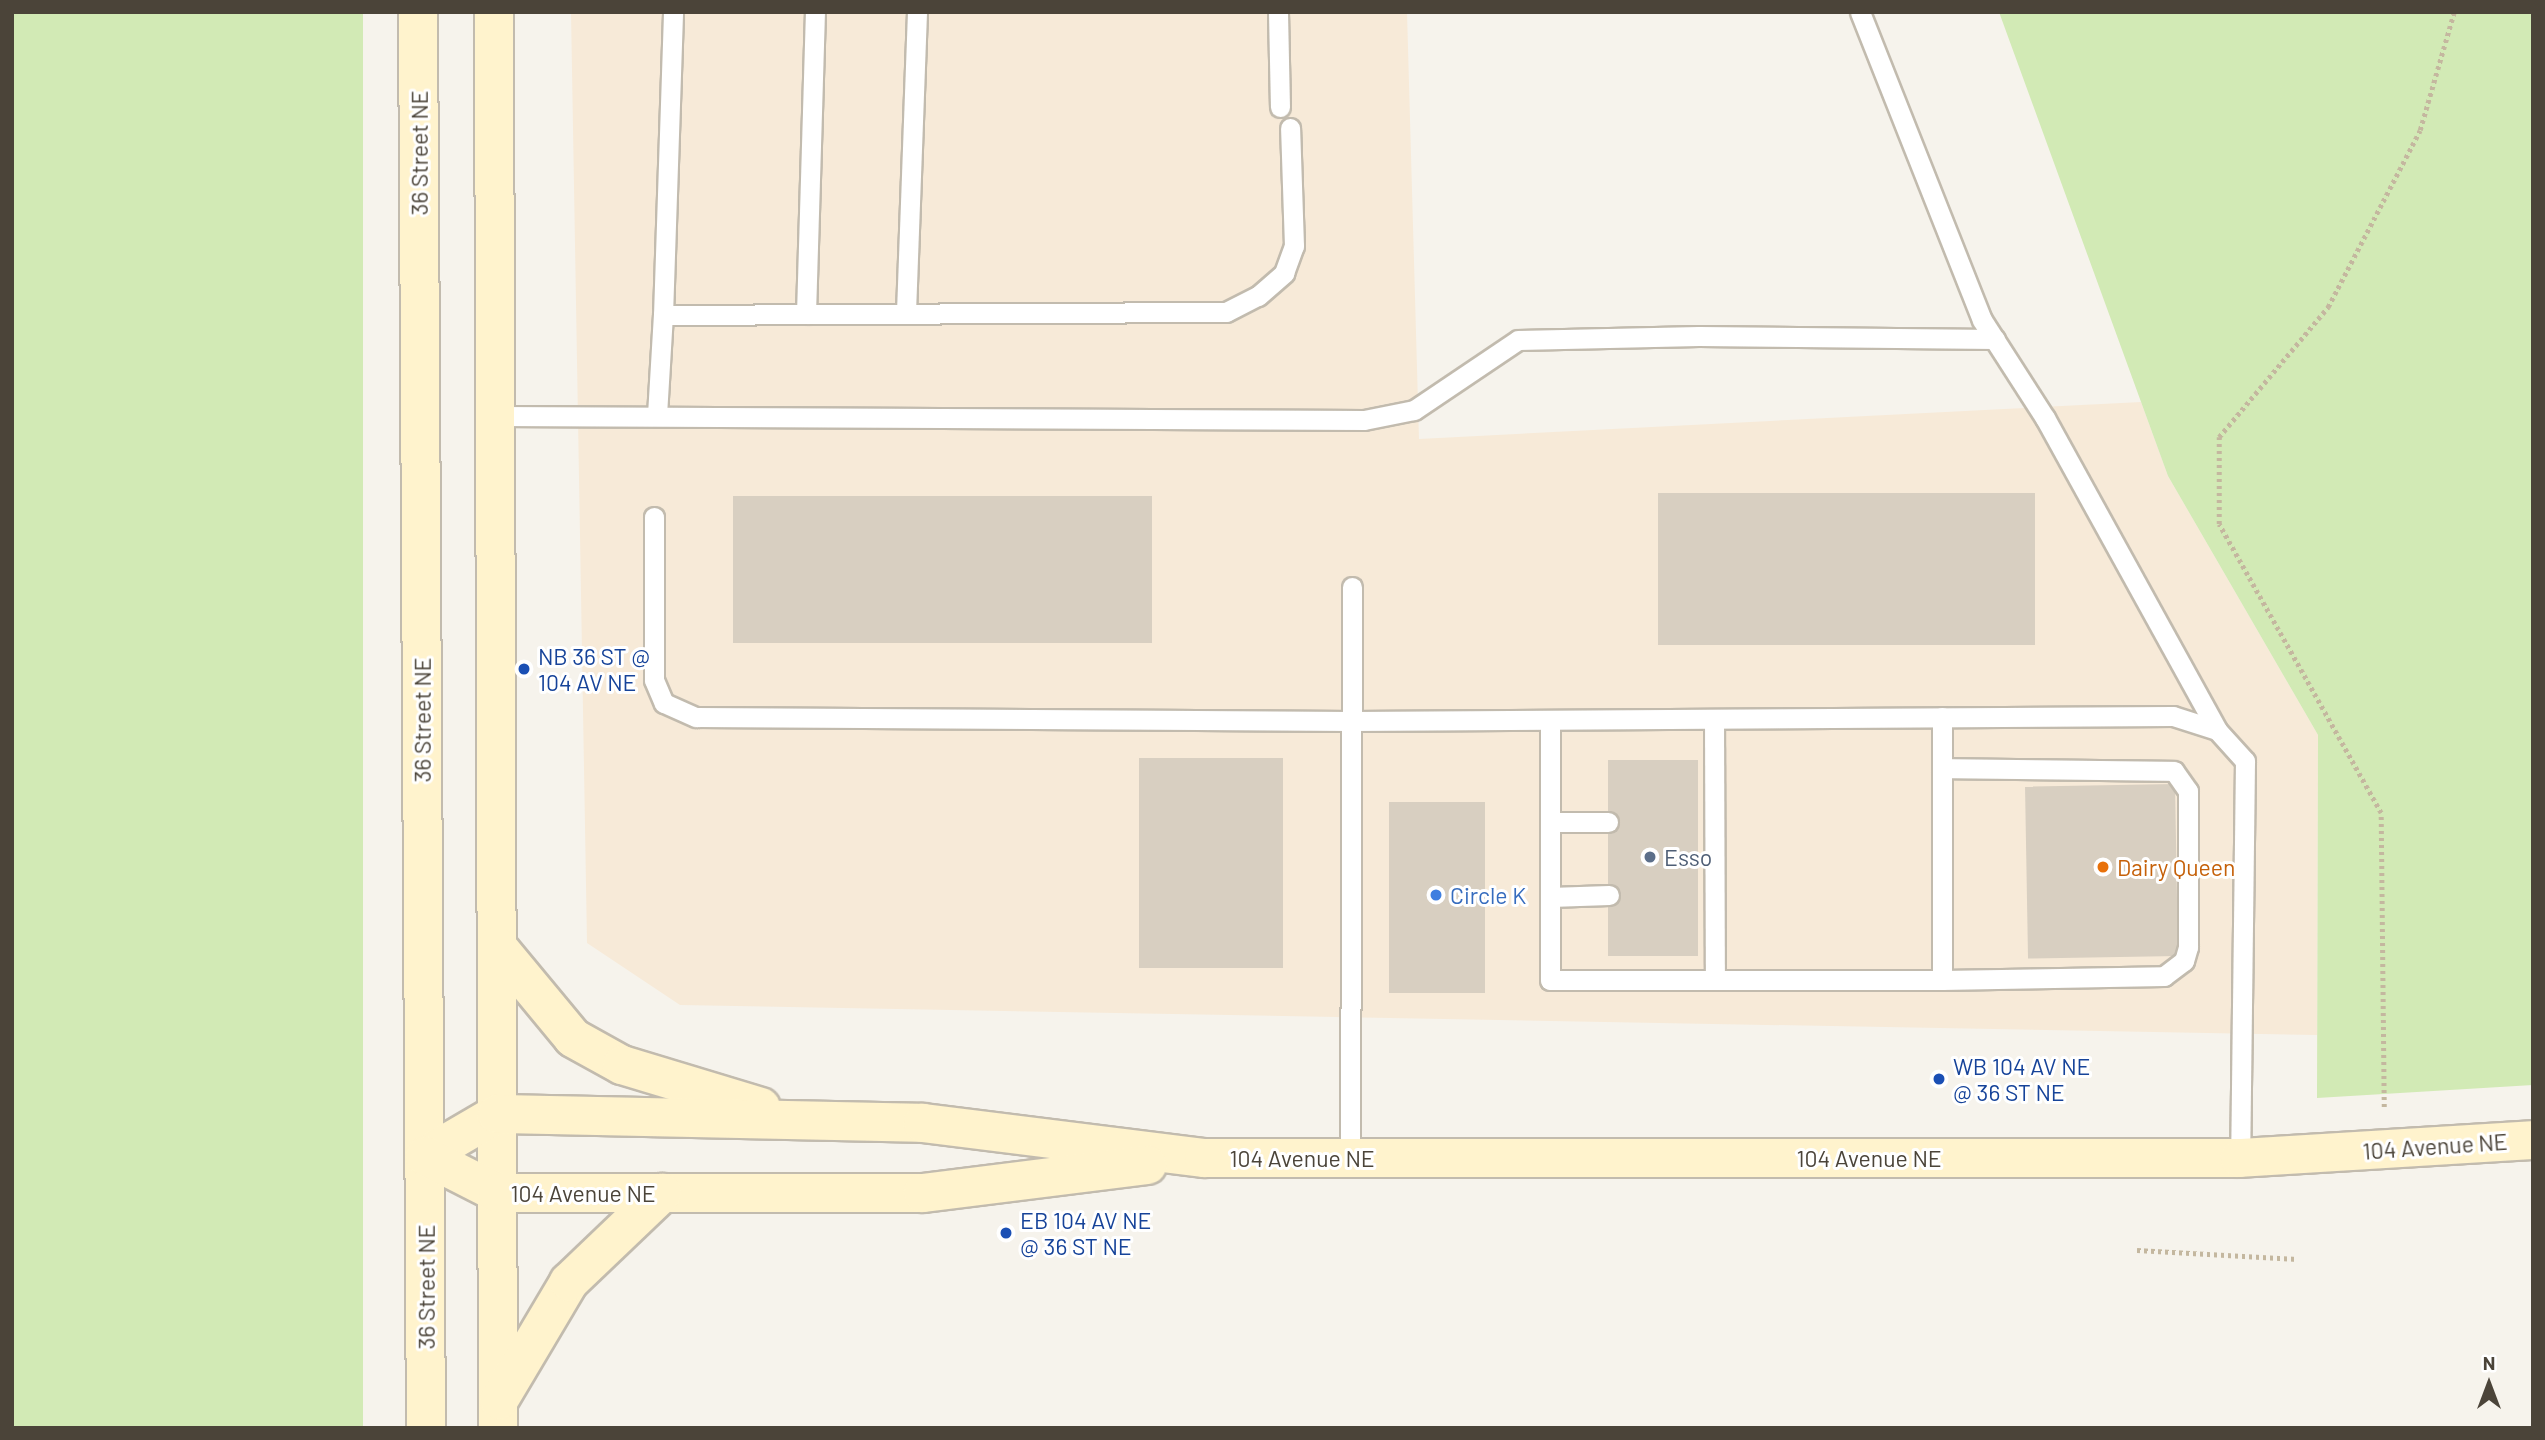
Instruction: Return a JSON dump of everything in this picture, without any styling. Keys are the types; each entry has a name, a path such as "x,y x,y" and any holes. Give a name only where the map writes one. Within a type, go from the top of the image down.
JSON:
{"street":[{"name":"36 Street NE","path":"418,12 426,1428"},
{"path":"494,12 498,1415"},
{"path":"497,946 573,1038 622,1065 807,1121"},
{"path":"425,1156 498,1114"},
{"name":"104 Avenue NE","path":"498,1114 923,1124 1204,1158 2240,1158 2533,1140"},
{"name":"104 Avenue NE","path":"425,1156 498,1194 923,1193 1204,1158"},
{"path":"498,1415 569,1282 663,1193"}],"lane":[{"path":"657,415 673,12"},
{"path":"806,314 815,12"},
{"path":"906,312 917,12"},
{"path":"1278,12 1280,107"},
{"path":"1860,12 1982,320 2045,418 2217,730 2245,761 2240,1158"},
{"path":"663,315 1226,312 1258,296 1284,272 1294,246 1290,128"},
{"path":"495,416 1364,420 1414,410 1518,340 1699,336 1995,340"},
{"path":"654,517 654,680 664,703 696,717 1352,721 2173,716 2217,730"},
{"path":"1350,1158 1352,587"},
{"path":"1942,717 1942,980"},
{"path":"1714,719 1706,822 1706,895 1715,980"},
{"path":"1550,720 1550,980 1942,980 2164,976 2184,961 2188,947 2188,791 2174,771 1942,768"},
{"path":"1550,822 1608,822"},
{"path":"1550,897 1609,895"}],"path":[{"path":"2384,1150 2381,813 2219,524 2219,437 2328,307 2420,130 2454,12"},
{"path":"2137,1251 2297,1259"}],"shaded area":[{"path":"571,12 1407,12 1419,439 2141,402 2168,476 2318,735 2317,1035 680,1005 587,943"}],"green space":[{"path":"12,12 363,12 363,1428 12,1428"},
{"path":"1999,12 2533,12 2533,1085 2317,1098 2318,735 2168,476"}],"building":[{"path":"1658,493 2035,493 2035,645 1658,645"},
{"path":"733,496 1152,496 1152,643 733,643"},
{"path":"1139,758 1283,758 1283,968 1139,968"},
{"path":"1608,760 1698,760 1698,956 1608,956"},
{"path":"2175,784 2178,956 2028,959 2025,787"},
{"path":"1389,802 1485,802 1485,993 1389,993"}],"place":[{"name":"NB 36 ST @ 104 AV NE","path":"524,669"},
{"name":"Esso","path":"1650,857"},
{"name":"Dairy Queen","path":"2103,867"},
{"name":"Circle K","path":"1436,895"},
{"name":"WB 104 AV NE @ 36 ST NE","path":"1939,1079"},
{"name":"EB 104 AV NE @ 36 ST NE","path":"1006,1233"}]}
